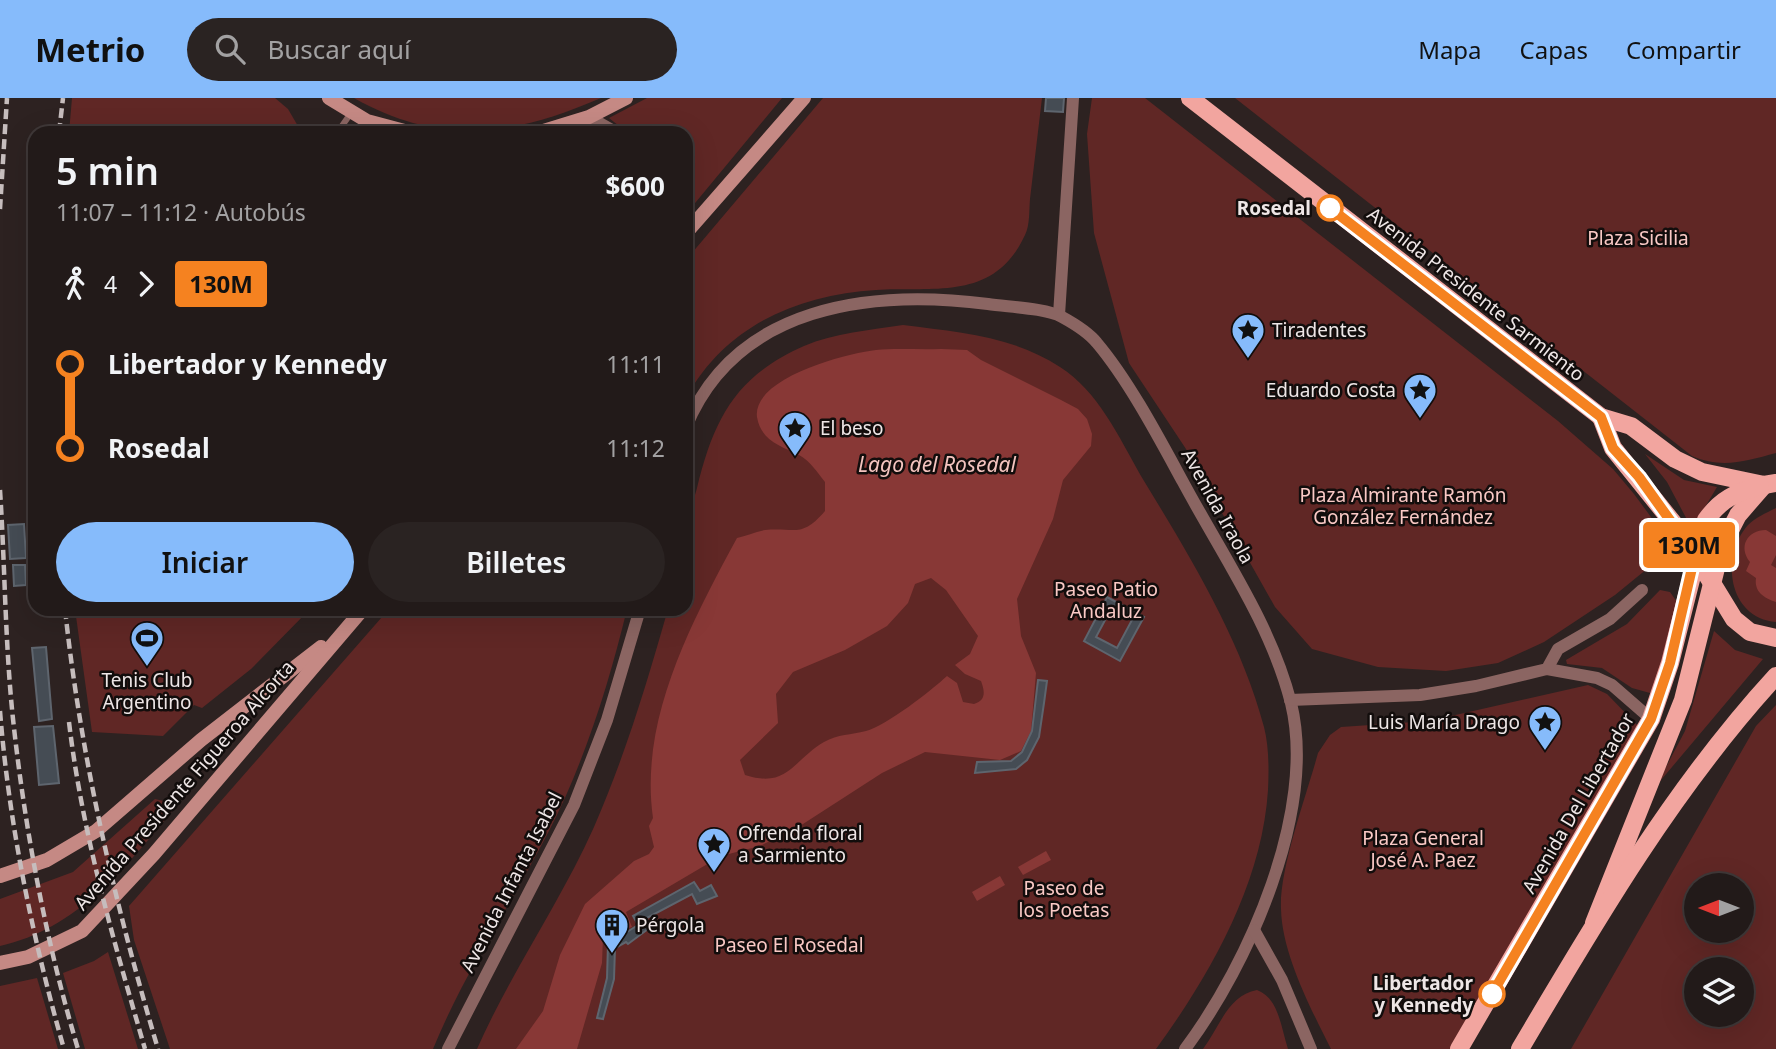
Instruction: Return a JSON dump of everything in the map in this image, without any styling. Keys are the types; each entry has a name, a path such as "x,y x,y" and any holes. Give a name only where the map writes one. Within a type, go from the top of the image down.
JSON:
{"main road":[{"path":"329,98 367,121 386,126"},
{"path":"560,126 589,117 626,98"},
{"path":"693,225 804,98"},
{"name":"Avenida Presidente Sarmiento","path":"1174,98 1192,100 1601,417 1631,426 1675,459 1702,472 1770,484"},
{"path":"1601,417 1613,448 1639,477 1695,555 1727,610 1742,628 1776,638"},
{"path":"1594,923 1683,699 1728,531 1770,484"},
{"name":"Avenida Del Libertador","path":"1459,1049 1651,719 1670,663 1702,529 1718,503 1729,495 1770,484"},
{"name":"Avenida Presidente Figueroa Alcorta","path":"0,962 28,957 82,931 154,853 356,616"},
{"name":"Avenida Presidente Figueroa Alcorta","path":"0,876 47,860 96,831 201,740 344,629"},
{"path":"1520,1049 1594,923 1698,772 1776,676"}],"street":[{"path":"693,413 704,391 737,351 770,331 831,308 870,302 964,301 1059,315 1073,98"},
{"path":"589,117 605,126"},
{"name":"Avenida Iraola","path":"1059,315 1096,340 1151,428 1263,630 1290,700 1299,753 1290,811 1276,868 1254,930 1229,983 1185,1049"},
{"path":"1547,669 1558,649 1601,626 1642,590"},
{"name":"Avenida Infanta Isabel","path":"448,1049 574,805 607,720 638,616"},
{"path":"1290,700 1420,695 1547,669 1597,678 1612,685 1651,719"},
{"path":"1254,930 1282,980 1311,1049"}],"lane":[{"path":"342,126 351,113"}],"green space":[{"path":"72,98 275,98 288,109 298,126 70,126"},
{"path":"354,98 601,98 569,111 516,126 427,126 386,114"},
{"path":"647,98 782,98 693,206 693,126 619,126 609,118"},
{"path":"823,98 1042,98 1029,222 1025,235 1012,256 997,271 980,281 940,289 847,293 791,307 742,334 721,351 693,387 693,252"},
{"name":"Plaza Almirante Ramón González Fernández","path":"1092,98 1145,98 1558,421 1613,469 1634,494 1665,536 1668,545 1664,555 1615,595 1544,642 1498,663 1446,671 1378,667 1312,649 1275,607 1186,449 1129,363 1094,233 1087,134"},
{"name":"Plaza Sicilia","path":"1235,98 1776,98 1776,453 1724,463 1692,456"},
{"path":"903,325 944,330 1023,348 1060,367 1097,402 1195,566 1227,629 1254,694 1264,727 1268,758 1264,825 1256,860 1230,927 1214,959 1156,1049 477,1049 594,827 635,719 666,616 693,616 693,504 711,440 720,420 731,402 761,371 804,346 853,332"},
{"path":"1645,454 1684,480 1717,487 1692,529 1667,482"},
{"path":"1776,508 1776,622 1760,618 1747,610 1734,584 1732,568 1739,538 1748,525"},
{"path":"1660,590 1670,592 1677,602 1656,687 1650,693 1632,688 1602,668 1567,664 1566,660 1627,624"},
{"name":"Tenis Club Argentino","path":"76,616 303,616 251,669 202,708 194,705 163,736 92,732"},
{"path":"383,616 625,616 594,723 562,805 473,966 433,1049 170,1049 134,940 129,906"},
{"path":"1714,631 1735,650 1763,659 1656,786 1685,731"},
{"name":"Plaza General José A. Paez","path":"1588,685 1607,694 1638,726 1451,1049 1331,1049 1292,963 1281,909 1284,874 1295,831 1318,753 1330,735 1341,727 1429,721"},
{"path":"1776,705 1776,1049 1571,1049 1756,726"},
{"path":"155,799 168,802 173,810 137,853 97,893 53,926 28,938 0,946 0,899 73,872"},
{"path":"108,952 138,1049 85,1049 63,973 94,961"},
{"path":"37,978 58,1049 0,1049 0,986"},
{"path":"1257,990 1275,1007 1288,1049 1203,1049 1231,1005 1247,993"}],"water":[{"name":"Lago del Rosedal","path":"892,349 967,350 981,360 1078,409 1087,419 1092,434 1091,446 1063,480 1053,519 1017,599 1021,636 1036,673 1031,731 1021,751 1000,760 925,752 882,773 803,824 760,846 721,856 626,912 632,927 603,936 602,963 577,1049 516,1049 543,1011 560,955 585,904 634,861 649,854 654,847 649,826 653,818 651,781 661,709 672,673 702,604 737,538 765,530 803,529 825,511 825,482 806,460 767,437 757,417 759,403 785,379 844,356","holes":["931,578 946,590 978,636 970,654 955,665 965,674 981,681 984,692 981,700 974,704 963,702 957,683 947,676 875,728 829,739 781,775 771,778 745,775 740,760 778,723 776,694 793,672 845,650 887,626 908,603 915,584"]},
{"path":"1766,530 1776,536 1776,555 1771,565 1776,568 1776,602 1761,594 1756,578 1746,571 1750,562 1745,551 1746,540 1754,533"},
{"path":"1046,851 1051,860 1023,875 1018,867"},
{"path":"1000,876 1005,885 977,901 972,892"}],"building":[{"path":"1046,98 1064,98 1063,112 1045,111"},
{"path":"24,524 26,558 10,559 8,525"},
{"path":"13,565 25,565 26,585 14,586"},
{"path":"1107,597 1144,617 1120,661 1084,641","holes":["1111,609 1132,620 1117,648 1096,637"]},
{"path":"46,647 52,719 39,721 32,648"},
{"path":"1038,680 1047,681 1044,703 1039,737 1027,760 1016,769 975,773 977,762 1011,761 1022,752 1032,731"},
{"path":"53,726 59,783 39,785 34,727"},
{"name":"Pérgola","path":"694,882 700,891 711,885 717,896 697,904 692,894 643,920 648,929 628,944 626,942 615,948 614,979 603,1019 597,1018 607,978 608,944 638,925 633,916"}],"railway":[{"path":"0,209 7,98"},
{"path":"60,126 63,98"},
{"path":"0,490 10,690 18,761 38,886 78,1049"},
{"path":"66,616 80,721 101,831 158,1049"},
{"path":"0,711 9,797 24,882 64,1049"},
{"path":"69,722 91,846 145,1049"}],"bus line":[{"name":"130M","path":"1330,208 1601,417 1613,448 1639,477 1695,555 1670,663 1651,719 1492,994"}],"place":[{"name":"Rosedal","path":"1330,208"},
{"name":"Tiradentes","path":"1248,360"},
{"name":"Eduardo Costa","path":"1420,420"},
{"name":"El beso","path":"795,458"},
{"name":"Tenis Club Argentino","path":"147,668"},
{"name":"Luis María Drago","path":"1545,752"},
{"name":"Ofrenda floral a Sarmiento","path":"714,874"},
{"name":"Pérgola","path":"612,955"},
{"name":"Libertador y Kennedy","path":"1492,994"}],"park label":[{"name":"Paseo Patio Andaluz","path":"1106,600"},
{"name":"Paseo de los Poetas","path":"1064,899"},
{"name":"Paseo El Rosedal","path":"789,945"}]}
